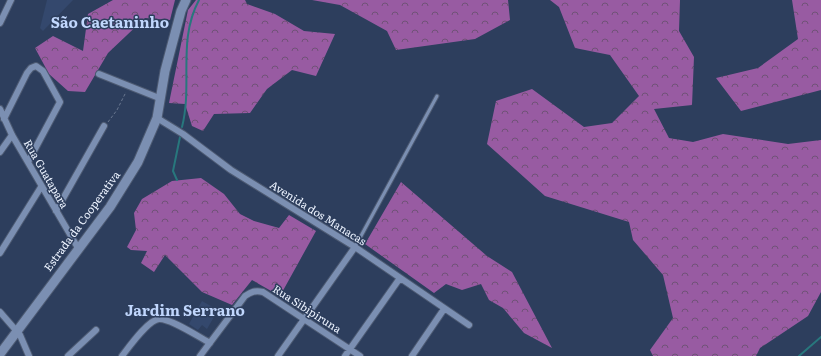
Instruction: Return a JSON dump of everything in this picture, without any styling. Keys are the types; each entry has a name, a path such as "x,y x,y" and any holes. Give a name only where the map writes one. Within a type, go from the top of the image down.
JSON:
{"main road":[{"name":"Estrada da Cooperativa","path":"0,354 16,330 126,183 148,142 157,118 159,98 172,41 186,0"}],"street":[{"path":"0,22 12,1"},
{"path":"4,119 27,74 34,66 43,71 60,102 28,162"},
{"path":"99,74 159,98"},
{"name":"Rua Guatapara","path":"0,109 12,135 41,187 78,248"},
{"name":"Avenida dos Manacas","path":"157,118 183,134 231,170 355,247 444,309 469,324"},
{"path":"56,212 104,126"},
{"path":"0,152 12,135"},
{"path":"0,253 41,187"},
{"path":"278,356 306,319 355,247"},
{"path":"345,356 400,278"},
{"name":"Rua Sibipiruna","path":"200,356 245,296 255,291 263,292 360,356"},
{"path":"412,356 444,309"},
{"path":"0,312 24,341 29,356"},
{"path":"122,356 134,339 156,320 160,319 169,321 210,343"},
{"path":"68,356 96,330"}],"lane":[{"path":"355,247 437,96"}],"path":[{"path":"104,126 116,110 129,86"}],"shaded area":[{"path":"47,0 73,0 43,31 40,28"},
{"path":"202,301 218,310 207,329 202,325 198,330 189,324"}],"green space":[{"path":"113,0 175,0 170,20 145,18 108,53 85,92 68,91 49,74 35,48 53,36 83,51 88,14"},
{"path":"196,0 245,0 247,4 275,14 304,31 335,34 316,76 292,70 267,89 250,113 214,114 203,131 192,126 185,104 169,103 188,10"},
{"path":"312,0 508,0 510,20 475,39 396,50 387,31 340,5"},
{"path":"550,0 680,0 679,31 694,57 692,105 654,109 669,138 693,142 723,134 788,144 821,140 821,292 808,316 760,348 756,356 653,356 650,350 673,318 663,275 633,240 629,222 545,196 487,144 496,101 532,89 584,127 612,123 639,96 610,55 575,48 559,7"},
{"path":"792,0 821,0 821,90 741,111 716,78 758,68 798,39"},
{"path":"201,178 224,194 240,214 254,221 279,228 289,215 316,231 280,296 252,280 232,305 202,292 165,255 154,272 141,263 147,251 131,250 127,247 136,230 134,213 142,199 172,181"},
{"path":"401,182 487,256 512,272 552,348 524,333 503,308 489,300 481,284 462,290 446,284 434,293 365,244"}],"waterway":[{"path":"182,127 185,111 189,31 192,15 199,0"},
{"path":"177,180 173,171 180,137"},
{"path":"799,356 821,337"}],"district":[{"name":"São Caetaninho","path":"110,23"},
{"name":"Jardim Serrano","path":"185,311"}]}
